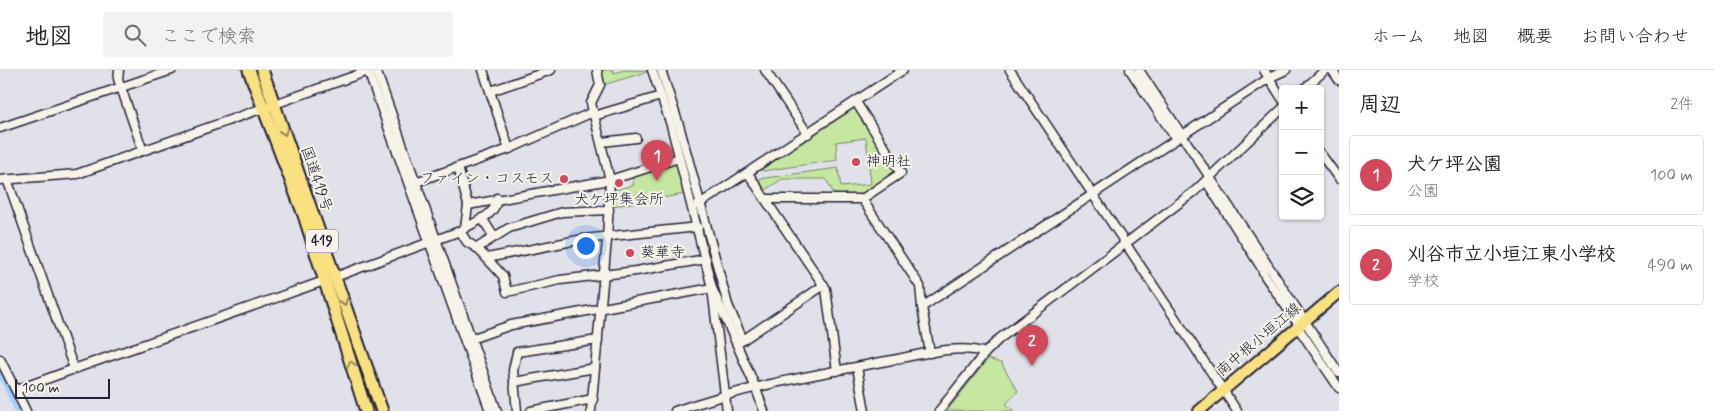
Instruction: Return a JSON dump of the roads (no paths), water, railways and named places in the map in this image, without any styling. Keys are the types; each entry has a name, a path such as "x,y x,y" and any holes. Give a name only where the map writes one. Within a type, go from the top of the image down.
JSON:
{"highway":[{"name":"国道419号","path":"249,70 269,106"},
{"name":"国道419号","path":"262,70 269,106 329,279 382,411"},
{"name":"国道419号","path":"329,279 366,411"}],"main road":[{"name":"南中根小垣江線","path":"1199,411 1339,292"}],"street":[{"path":"119,70 118,79 143,150"},
{"path":"0,128 172,70"},
{"path":"74,369 4,180 71,176 371,70 468,340 490,411"},
{"path":"483,70 510,149"},
{"path":"490,91 550,70"},
{"path":"591,411 604,276 610,180 591,103 600,85 597,70"},
{"path":"652,70 662,96 706,259 712,288 727,411"},
{"path":"660,70 701,204 728,305 764,411"},
{"path":"765,70 808,134"},
{"path":"693,209 903,70"},
{"path":"1010,70 1237,411"},
{"path":"1130,70 1208,179 1262,267 1265,276 1339,373"},
{"path":"1139,70 1179,137"},
{"path":"1264,70 1279,94"},
{"path":"922,307 1269,78 1286,70"},
{"path":"1308,85 1325,70"},
{"path":"1332,70 1339,80"},
{"path":"412,183 510,149 593,114 662,96"},
{"path":"765,199 862,199 900,173 856,102"},
{"path":"939,411 985,353 999,339 1168,213 1208,179 1279,112"},
{"path":"602,142 636,138"},
{"path":"468,204 610,180 679,158"},
{"path":"1324,158 1339,179"},
{"path":"458,167 468,204 463,230 467,242 488,258 503,276 507,292 560,280 604,276 706,259"},
{"path":"748,173 824,285 837,371"},
{"path":"16,390 433,242 463,230 492,212 497,206 497,198"},
{"path":"862,199 920,286 930,353"},
{"path":"477,248 509,228 562,212 609,210"},
{"path":"482,218 494,237"},
{"path":"488,258 560,243 698,227"},
{"path":"740,342 824,285"},
{"path":"712,288 740,342"},
{"path":"468,340 511,325 712,288"},
{"path":"1300,324 1339,388"},
{"path":"468,340 497,411"},
{"path":"517,411 513,370 517,352 598,340"},
{"path":"675,411 724,394 755,386 930,353 972,348 985,353"},
{"path":"0,359 26,411"},
{"path":"857,367 865,411"},
{"path":"514,382 595,368"},
{"path":"531,411 593,399"}],"waterway":[{"path":"0,371 18,411"}],"place":[{"name":"神明社","path":"856,162"},
{"name":"ファイン・コスモス","path":"564,179"},
{"name":"犬ケ坪公園","path":"657,181"},
{"name":"犬ケ坪集会所","path":"619,183"},
{"name":"葵華寺","path":"630,253"},
{"name":"刈谷市立小垣江東小学校","path":"1032,366"}]}
